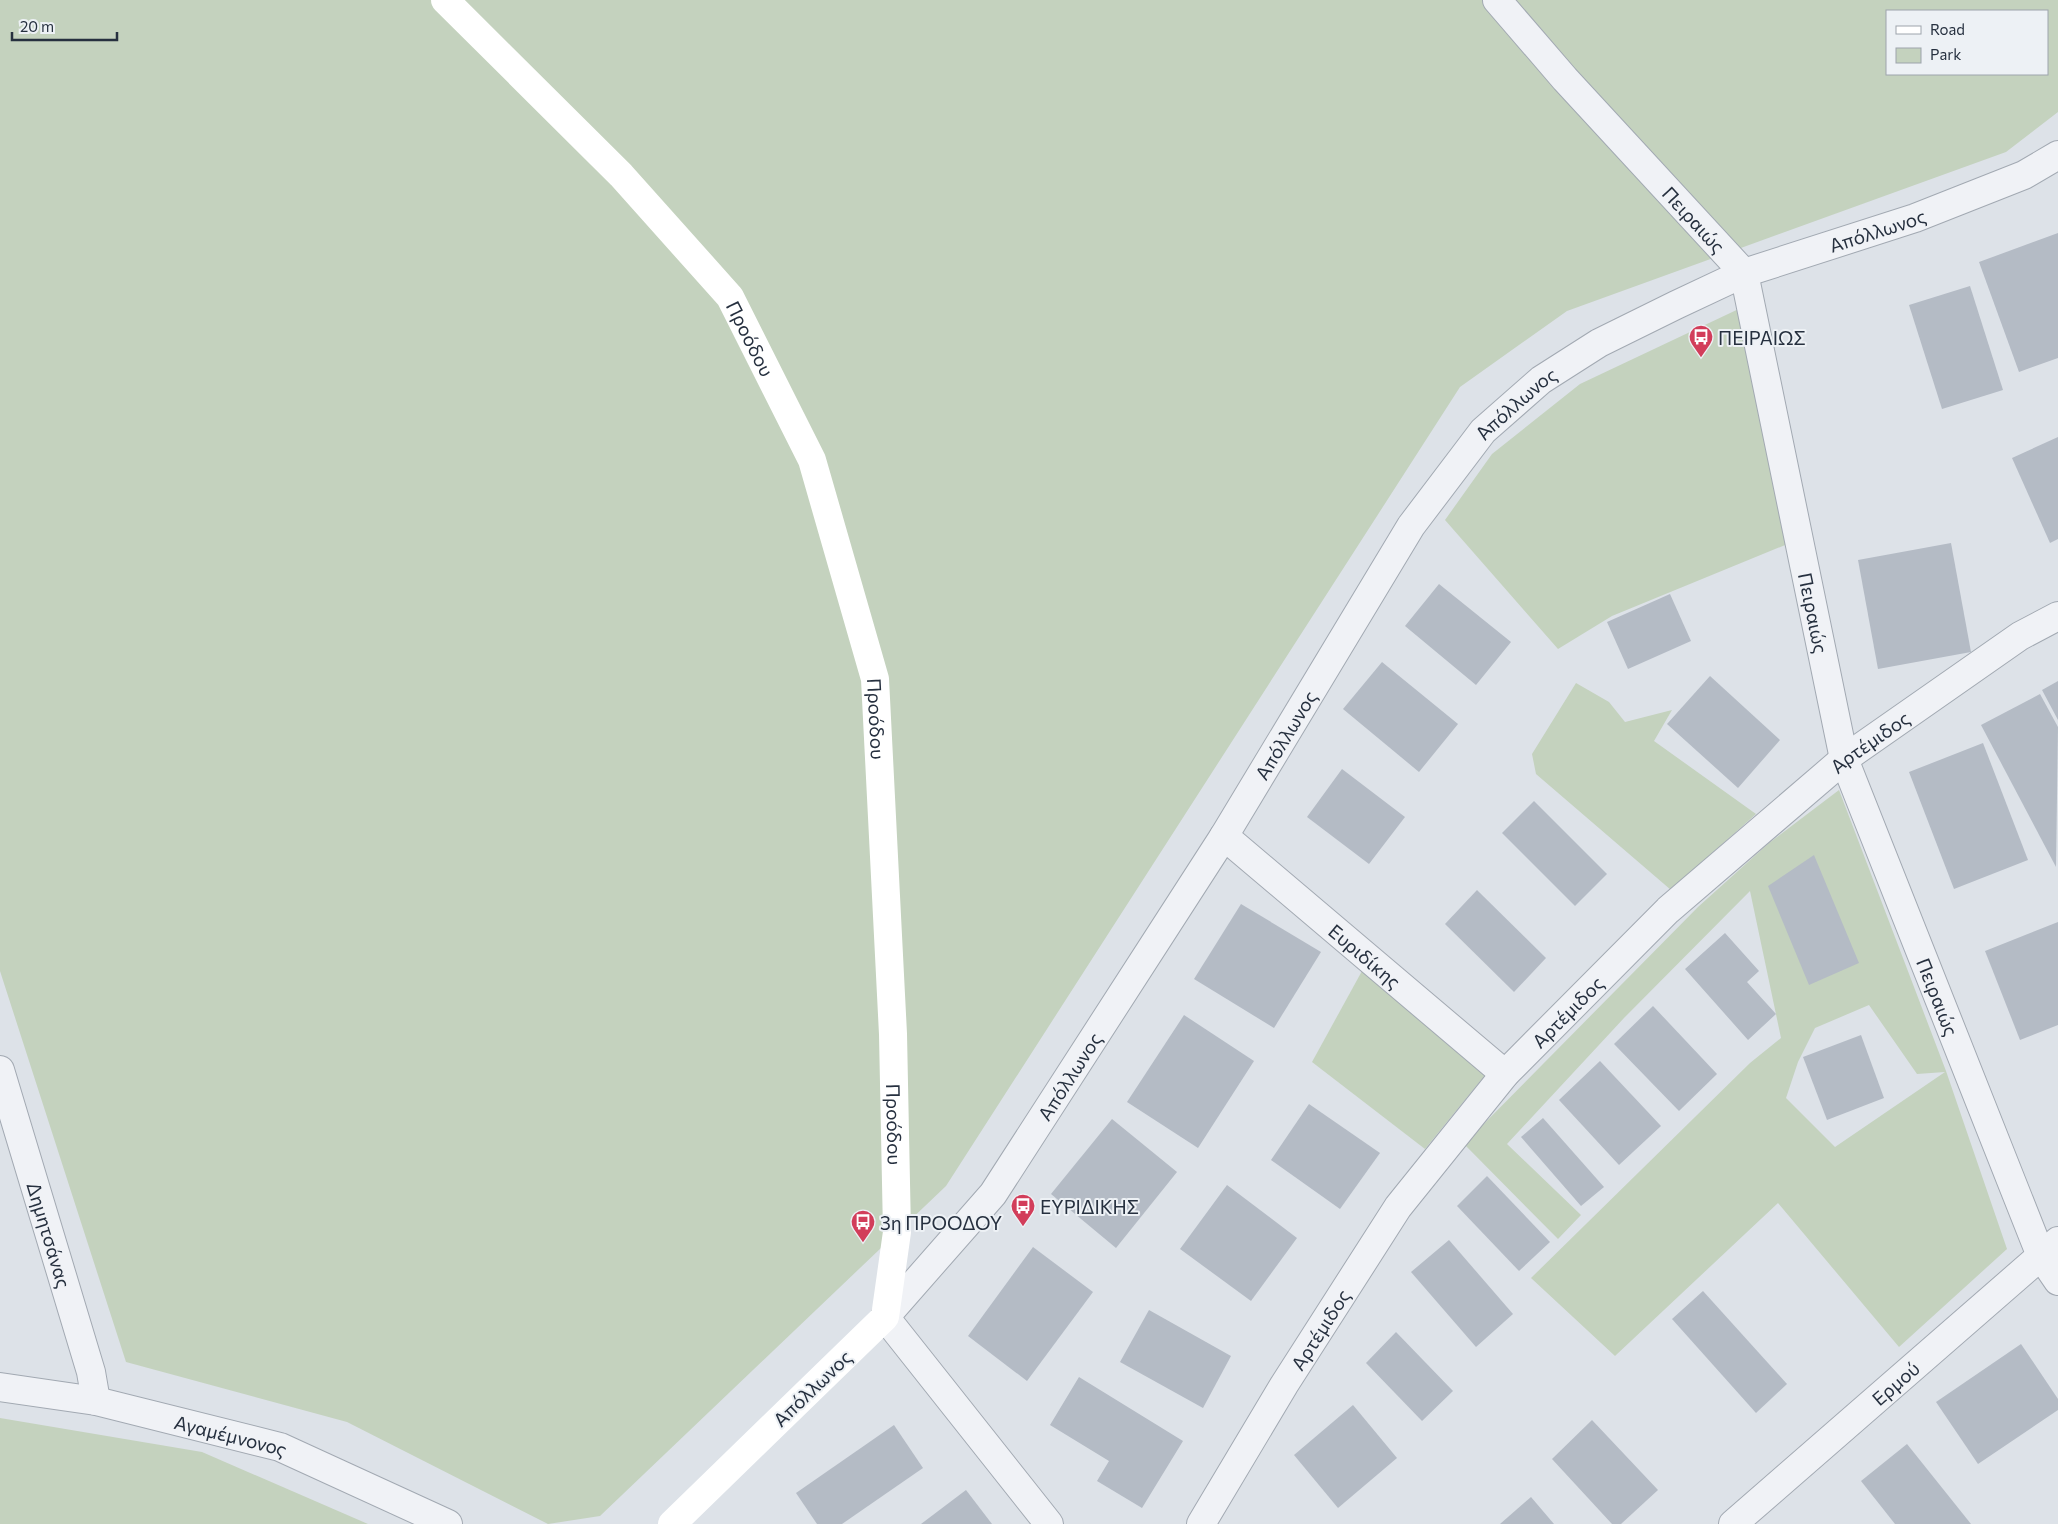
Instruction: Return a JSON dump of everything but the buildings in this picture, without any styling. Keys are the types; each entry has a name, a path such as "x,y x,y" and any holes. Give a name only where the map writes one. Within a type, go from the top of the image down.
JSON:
{"street":[{"name":"Προόδου","path":"445,0 621,175 730,297 812,460 876,679 893,1034 897,1232 886,1317"},
{"name":"Πειραιώς","path":"1497,0 1565,79 1744,273 1844,759 2049,1249 2058,1281"},
{"name":"Απόλλωνος","path":"672,1524 886,1317 993,1194 1224,836 1411,526 1484,431 1541,380 1599,343 1744,273 1915,218 2024,175 2058,155"},
{"name":"Αρτέμιδος","path":"1201,1524 1284,1385 1398,1206 1506,1074 1668,910 1844,759 2020,636 2058,616"},
{"name":"Ευριδίκης","path":"1224,836 1506,1074"},
{"name":"Δημητσάνας","path":"0,1070 88,1362 96,1401"},
{"name":"Ερμού","path":"1733,1524 2049,1249"},
{"path":"886,1317 1049,1524"},
{"name":"Αγαμέμνονος","path":"0,1387 96,1401 280,1447 448,1524"}],"green space":[{"path":"0,0 2058,0 2058,112 2006,152 1567,311 1460,387 946,1186 600,1516 548,1524 347,1422 126,1362 0,971"},
{"path":"1745,306 1790,543 1612,616 1558,649 1445,520 1492,454 1580,384"},
{"path":"1576,683 1609,702 1625,722 1672,710 1654,741 1756,814 1671,890 1536,774 1532,754"},
{"path":"1839,790 1946,1071 2007,1249 1899,1347 1778,1203 1615,1356 1531,1278 1750,1063 1781,1038 1750,891 1624,1018 1507,1144 1581,1215 1558,1239 1464,1144 1698,907 1769,843","holes":["1869,1005 1917,1074 1945,1072 1835,1147 1786,1098 1798,1062 1815,1028"]},
{"path":"1362,971 1486,1074 1425,1149 1312,1062"},
{"path":"0,1418 202,1452 368,1524 0,1524"}],"place":[{"name":"ΠΕΙΡΑΙΩΣ","path":"1701,358"},
{"name":"ΕΥΡΙΔΙΚΗΣ","path":"1023,1227"},
{"name":"3η ΠΡΟΟΔΟΥ","path":"863,1243"}]}
